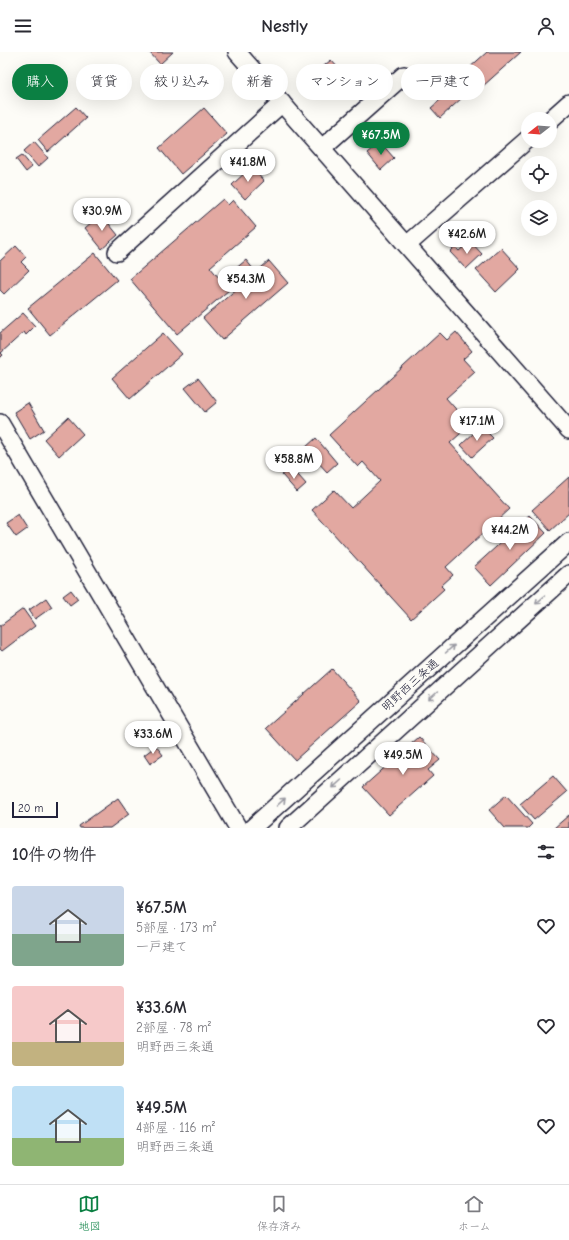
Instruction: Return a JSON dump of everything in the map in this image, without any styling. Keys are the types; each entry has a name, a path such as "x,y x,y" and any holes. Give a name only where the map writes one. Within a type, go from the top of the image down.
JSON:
{"street":[{"path":"237,52 569,430"},
{"path":"322,148 401,78"},
{"path":"117,252 282,103"},
{"path":"557,114 569,104"},
{"path":"407,245 521,145"},
{"path":"0,423 238,828"},
{"name":"明野西三条通","path":"252,828 569,542"},
{"name":"明野西三条通","path":"288,828 569,574"}],"building":[{"path":"149,52 173,52 160,64"},
{"path":"487,52 521,52 485,84 485,64 474,64"},
{"path":"331,60 335,64 326,64"},
{"path":"440,100 460,100 440,118 431,108"},
{"path":"76,107 86,118 48,152 38,140"},
{"path":"204,108 227,134 181,174 159,148"},
{"path":"34,142 48,158 38,167 24,151"},
{"path":"380,142 394,158 381,170 367,153"},
{"path":"22,155 32,167 26,172 16,159"},
{"path":"251,167 264,181 245,199 232,185"},
{"path":"223,199 228,205 233,200 256,227 210,267 229,290 177,334 130,279"},
{"path":"101,214 118,235 102,249 85,228"},
{"path":"470,241 482,254 466,269 450,252 455,247 459,251"},
{"path":"16,246 26,257 21,262 29,270 4,294 0,290 0,261"},
{"path":"501,248 520,269 496,292 476,270"},
{"path":"95,253 117,280 50,335 28,308"},
{"path":"246,260 254,270 236,284 228,275"},
{"path":"269,261 288,283 222,340 203,318"},
{"path":"23,313 35,326 26,335 24,332 1,353 3,355 0,358 0,333"},
{"path":"456,332 472,351 463,359 475,372 446,398 470,425 450,443 509,509 446,567 453,575 441,586 444,589 411,619 312,510 334,490 351,508 380,481 363,462 358,467 329,435 440,333 447,340"},
{"path":"163,333 182,354 130,399 112,378"},
{"path":"198,378 217,402 205,412 185,388"},
{"path":"28,403 44,430 30,439 14,412"},
{"path":"68,417 83,434 59,456 44,439"},
{"path":"484,429 493,438 472,457 461,445 476,431 479,433"},
{"path":"316,438 337,463 327,472 305,448"},
{"path":"291,467 306,484 297,492 282,475"},
{"path":"569,477 569,513 550,530 532,510"},
{"path":"18,515 27,529 16,537 6,523"},
{"path":"530,516 546,533 491,585 474,567"},
{"path":"71,590 78,599 70,605 63,596"},
{"path":"46,598 52,607 35,619 29,610"},
{"path":"23,609 35,626 2,651 0,649 0,626"},
{"path":"332,669 361,701 295,760 266,728"},
{"path":"419,737 440,760 428,770 433,776 389,815 363,787"},
{"path":"156,746 163,755 150,764 144,755"},
{"path":"553,776 567,792 534,820 520,804"},
{"path":"506,795 532,824 528,828 505,828 489,810"},
{"path":"118,798 129,814 110,828 80,828 79,826"},
{"path":"569,815 569,828 554,828"}]}
